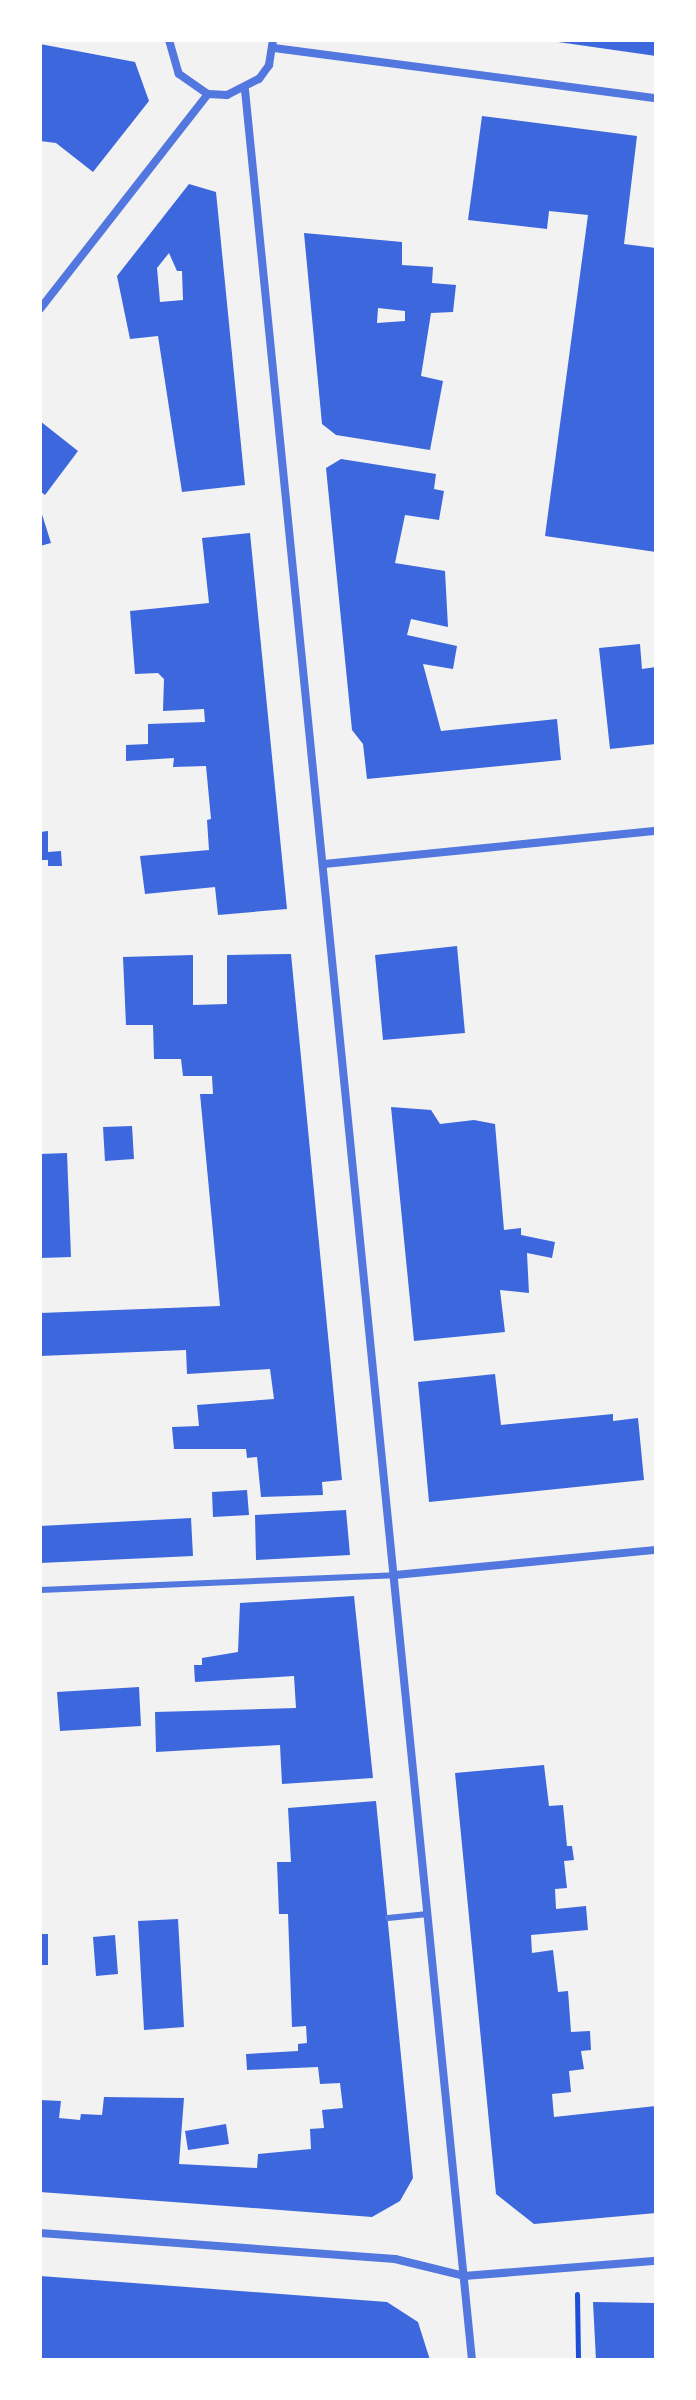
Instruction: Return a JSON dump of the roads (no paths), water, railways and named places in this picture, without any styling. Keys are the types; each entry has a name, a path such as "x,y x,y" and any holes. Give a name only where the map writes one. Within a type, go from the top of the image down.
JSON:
{"street":[{"path":"169,40 179,74 208,94 245,90 269,65 273,44 656,98"},
{"path":"245,90 472,2360"},
{"path":"40,309 208,94"},
{"path":"324,864 656,831"},
{"path":"395,1575 656,1550"},
{"path":"40,2233 395,2259 464,2276 656,2261"}],"lane":[{"path":"40,1590 395,1575"},
{"path":"388,1918 428,1914"}]}
